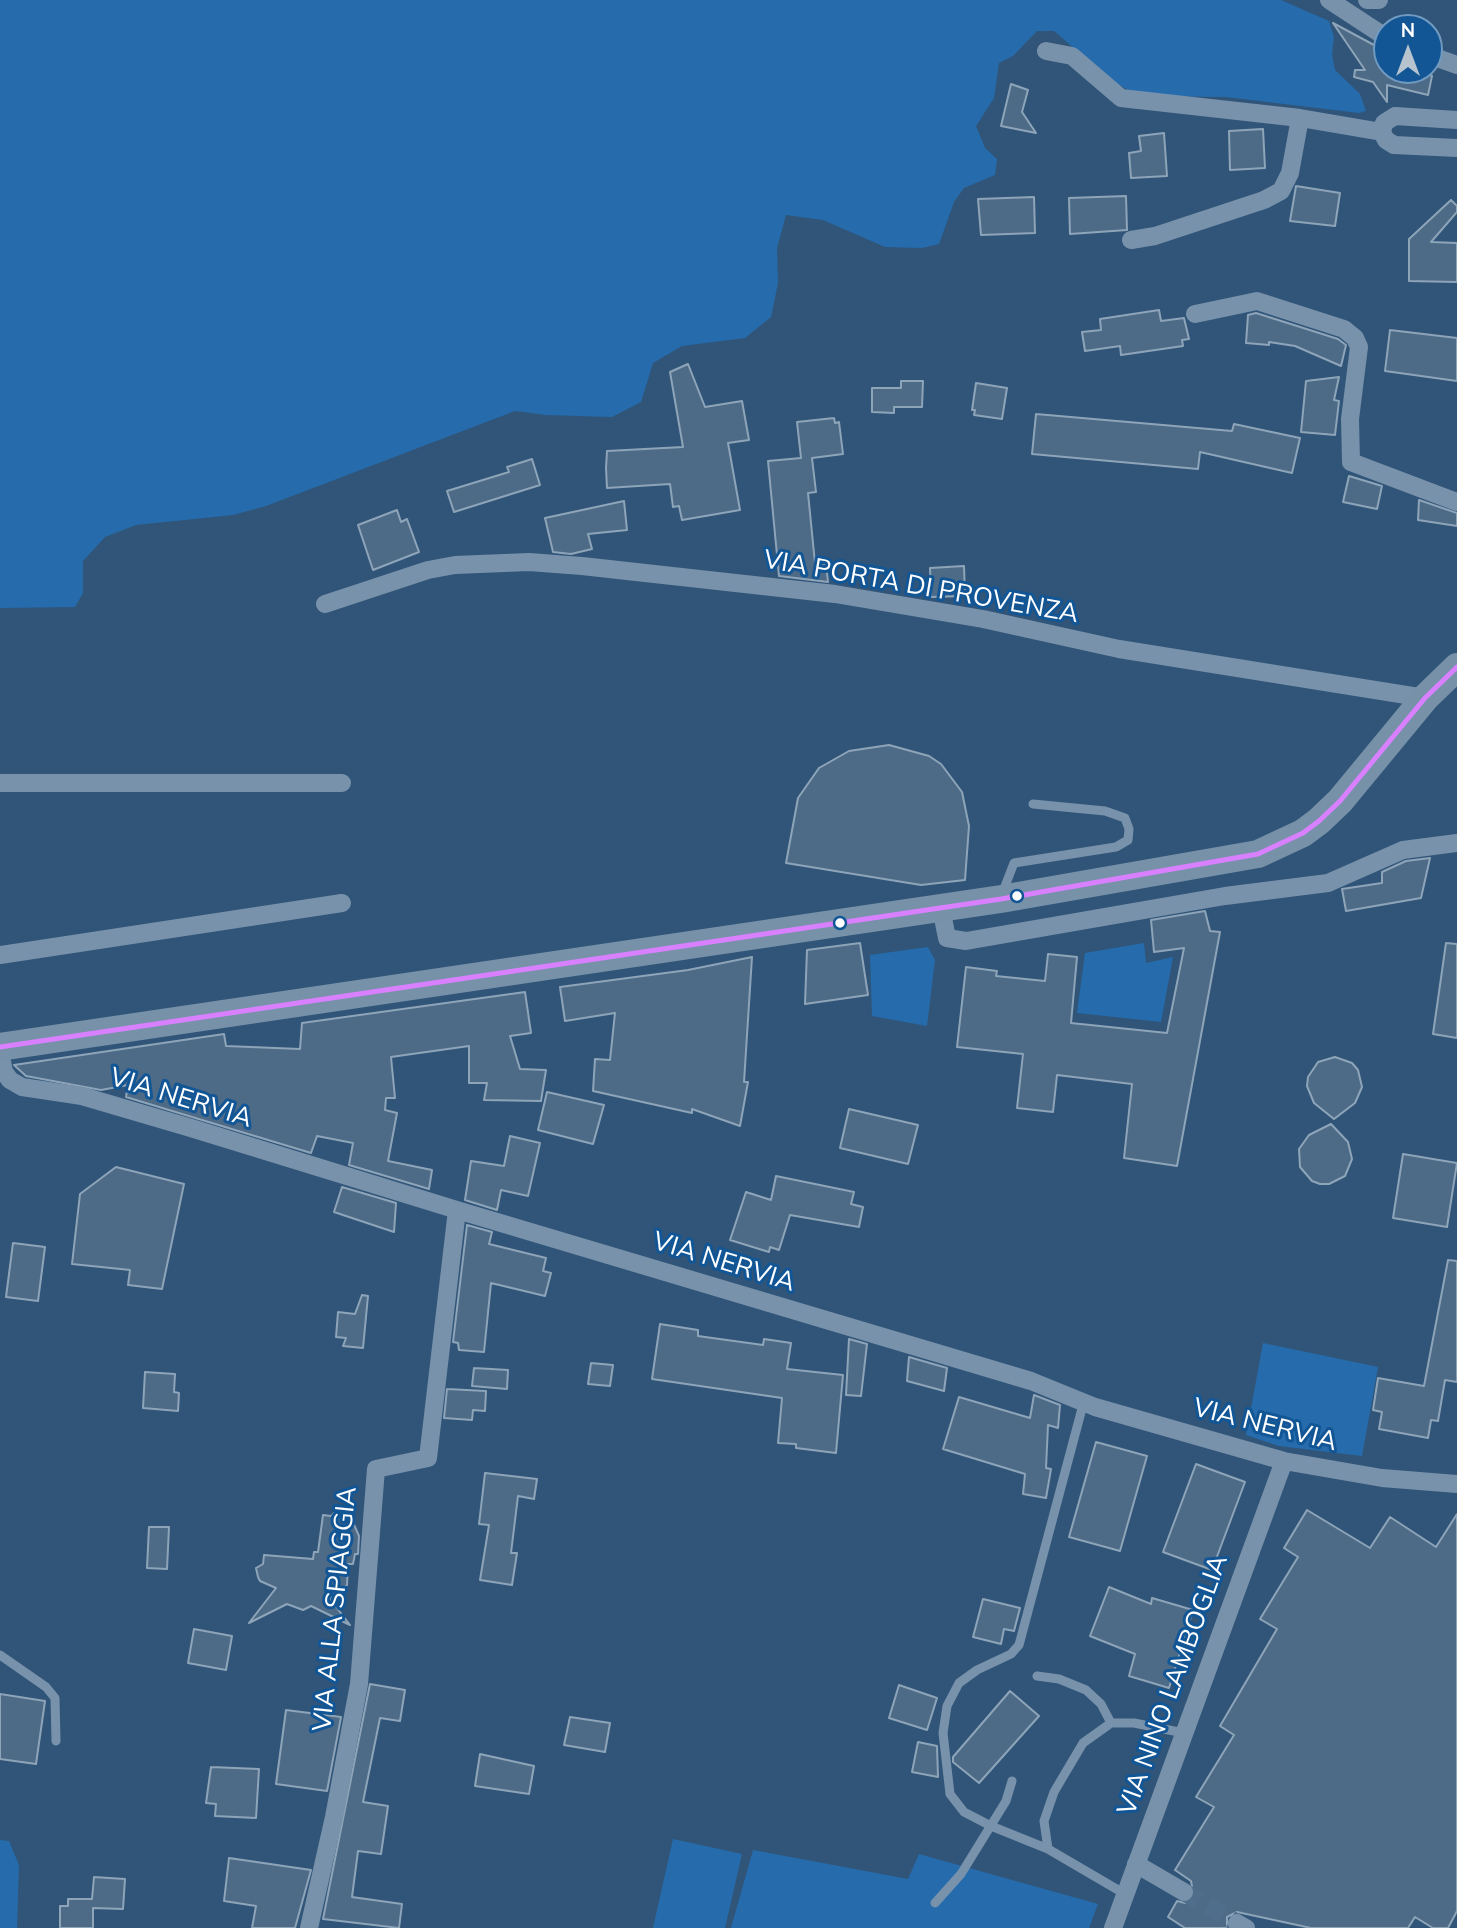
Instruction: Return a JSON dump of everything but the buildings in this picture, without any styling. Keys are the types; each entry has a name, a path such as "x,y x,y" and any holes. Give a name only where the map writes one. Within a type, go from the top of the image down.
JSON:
{"main road":[{"path":"0,1049 1001,899 1258,854 1303,832 1340,801 1421,703 1457,667"}],"street":[{"path":"1329,0 1373,29"},
{"path":"1367,0 1378,0"},
{"path":"1046,51 1072,56 1121,98 1300,118 1382,132"},
{"path":"1457,120 1395,116 1384,123 1382,132 1386,140 1394,145 1457,148"},
{"path":"1131,240 1155,236 1264,200 1281,191 1290,173 1300,118"},
{"path":"1195,313 1256,301 1343,329 1355,338 1359,347 1350,419 1351,462 1457,502"},
{"name":"VIA PORTA DI PROVENZA","path":"325,604 428,570 455,565 529,562 582,566 835,594 982,619 1119,649 1421,703"},
{"path":"0,783 342,783"},
{"path":"941,908 947,938 966,941 1225,896 1328,883 1403,850 1457,843"},
{"path":"0,955 342,903"},
{"name":"VIA NERVIA","path":"0,1049 4,1072 10,1080 22,1087 82,1096 217,1136 1031,1381 1084,1401 1284,1461 1382,1478 1457,1484"},
{"name":"VIA ALLA SPIAGGIA","path":"309,1928 334,1817 359,1684 376,1469 428,1458 457,1210"},
{"name":"VIA NINO LAMBOGLIA","path":"1113,1928 1284,1461"},
{"path":"1136,1864 1184,1892"}],"lane":[{"path":"1001,899 1014,863 1115,848 1128,840 1129,830 1125,818 1105,811 1033,804"},
{"path":"1084,1401 1019,1645 1011,1654 977,1670 960,1684 947,1706 943,1733 950,1794 964,1812 1048,1849 1104,1885 1125,1894"},
{"path":"0,1655 47,1686 55,1698 56,1741"},
{"path":"1037,1676 1059,1679 1086,1690 1101,1704 1111,1723"},
{"path":"1048,1849 1044,1821 1054,1792 1083,1743 1111,1723 1134,1723 1184,1732"},
{"path":"935,1903 961,1874 1006,1801 1012,1781"}],"shaded area":[{"path":"0,0 1281,0 1329,21 1334,37 1332,54 1335,70 1360,94 1366,111 1359,113 1226,97 1139,96 1112,81 1054,31 1037,31 1013,56 999,63 994,98 976,126 985,148 997,159 995,175 964,188 954,202 939,244 922,248 885,247 823,220 786,215 777,248 778,283 771,317 745,338 682,346 653,363 641,402 612,417 515,411 266,506 233,515 136,525 105,537 83,561 83,593 75,607 0,608"},
{"path":"1144,943 1146,963 1173,957 1161,1022 1077,1013 1085,953"},
{"path":"928,947 935,960 927,1026 872,1016 870,955"},
{"path":"1263,1343 1378,1367 1362,1456 1279,1446 1246,1435"},
{"path":"673,1839 742,1854 725,1928 653,1928"},
{"path":"0,1840 9,1841 19,1865 17,1928 0,1928"},
{"path":"753,1850 908,1879 919,1854 1098,1904 1089,1928 731,1928"}],"tunnel":[{"path":"1184,1892 1237,1923"}],"transit line":[{"path":"0,1047 1001,899 1258,854 1303,833 1319,821 1340,801 1425,698 1457,667"}]}
